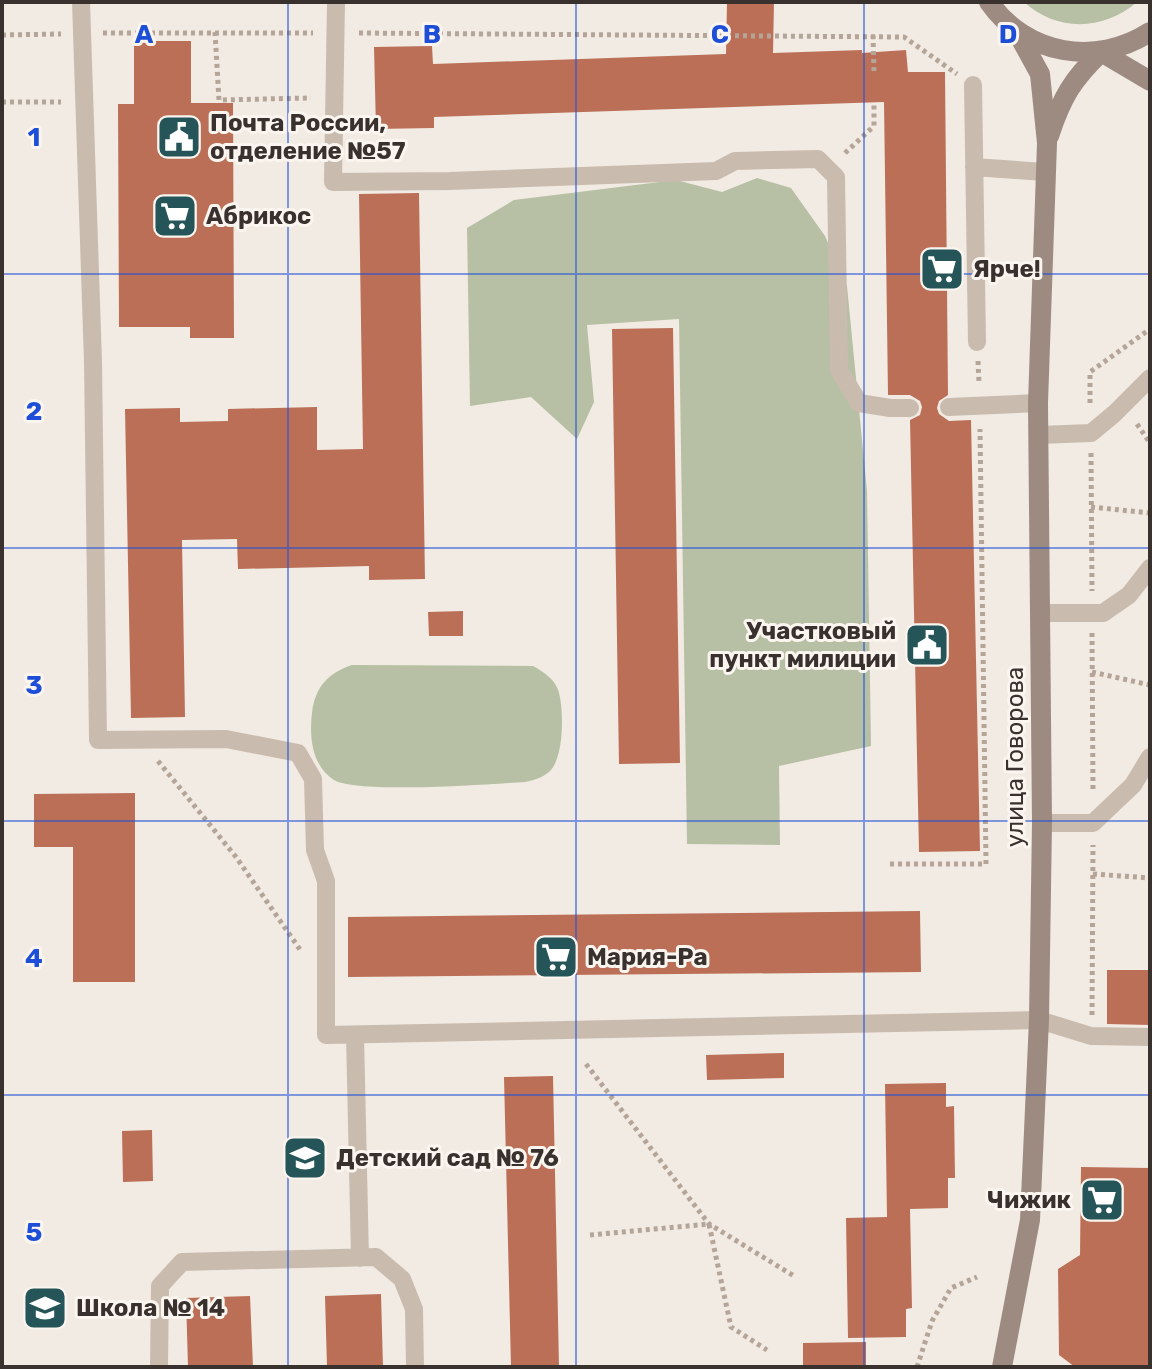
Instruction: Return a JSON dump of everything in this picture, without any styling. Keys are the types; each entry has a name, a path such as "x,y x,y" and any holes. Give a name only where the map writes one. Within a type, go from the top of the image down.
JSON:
{"street":[{"path":"976,2 995,10 1017,32 1040,74 1047,143"},
{"path":"1017,32 1043,46 1073,53 1101,52 1126,45 1150,32"},
{"path":"1101,52 1150,81"},
{"path":"1047,143 1059,106 1076,76 1101,52"},
{"name":"улица Говорова","path":"1002,1367 1030,1220 1039,1020 1042,823 1038,403 1047,143"}],"lane":[{"path":"81,2 93,362 98,740 226,739 298,753 313,779 315,850 326,881 326,1035 1039,1020 1091,1036 1150,1037"},
{"path":"336,2 333,182 716,171 735,161 818,159 836,177 839,370 859,403 910,408"},
{"path":"973,85 977,342"},
{"path":"974,167 1044,172"},
{"path":"1039,435 1091,433 1150,378"},
{"path":"949,407 1038,403"},
{"path":"1040,613 1103,613 1129,595 1150,568"},
{"path":"1042,823 1093,823 1133,785 1150,757"},
{"path":"355,1035 360,1258"},
{"path":"159,1367 160,1286 182,1262 376,1257 402,1279 414,1309 415,1367"}],"path":[{"path":"215,32 219,100 311,98"},
{"path":"2,35 215,32 873,35 904,37 973,85"},
{"path":"873,35 874,72"},
{"path":"2,102 84,101"},
{"path":"828,169 874,126 874,103"},
{"path":"1091,1036 1090,372 1150,329"},
{"path":"890,864 986,864 977,342"},
{"path":"1131,416 1150,443"},
{"path":"1091,507 1150,513"},
{"path":"1092,672 1150,685"},
{"path":"139,739 236,857 326,986"},
{"path":"1093,874 1150,878"},
{"path":"586,1064 709,1224 794,1276"},
{"path":"590,1235 709,1224"},
{"path":"709,1224 731,1327 767,1350"},
{"path":"917,1367 932,1321 951,1288 977,1277"}],"green space":[{"path":"1024,2 1137,2 1110,18 1080,24 1051,19"},
{"path":"757,178 791,188 825,236 847,286 867,491 871,746 779,766 780,845 687,844 679,319 587,325 594,402 577,439 531,397 470,406 467,228 514,200 676,180 722,192"},
{"path":"352,665 533,666 552,680 559,693 562,735 554,766 544,776 525,782 396,787 348,784 334,780 321,767 314,750 312,713 316,696 324,682"}],"building":[{"path":"727,2 774,2 773,53 906,50 908,72 945,72 948,395 939,401 937,408 939,414 949,421 971,420 980,851 919,852 910,420 920,415 922,407 920,401 910,395 888,395 884,102 434,117 434,128 376,129 374,47 432,46 433,64 726,54"},
{"path":"134,41 191,41 191,103 233,103 234,338 190,338 190,327 119,327 118,104 134,104"},
{"path":"419,193 425,579 369,580 369,566 238,569 237,539 182,540 185,717 131,718 125,409 180,408 180,422 228,421 228,409 317,407 317,450 363,449 359,194"},
{"path":"673,328 680,763 619,764 612,329"},
{"path":"463,611 463,636 429,636 428,612"},
{"path":"135,793 135,982 73,982 73,847 34,847 34,794"},
{"path":"920,911 921,972 348,977 348,917"},
{"path":"1107,970 1150,970 1150,1025 1107,1024"},
{"path":"784,1053 784,1078 707,1080 706,1055"},
{"path":"553,1076 559,1367 511,1367 504,1077"},
{"path":"946,1083 946,1107 954,1106 955,1178 948,1178 948,1208 910,1209 912,1308 906,1309 906,1337 848,1338 846,1218 887,1217 885,1084"},
{"path":"152,1130 153,1181 123,1182 122,1131"},
{"path":"1081,1167 1150,1168 1150,1367 1075,1367 1059,1355 1058,1269 1080,1255"},
{"path":"381,1294 383,1367 327,1367 325,1296"},
{"path":"250,1296 253,1367 188,1367 186,1298"},
{"path":"866,1342 866,1367 803,1367 803,1343"}],"place":[{"name":"Почта России, отделение №57","path":"179,137"},
{"name":"Абрикос","path":"175,216"},
{"name":"Ярче!","path":"942,269"},
{"name":"Участковый пункт милиции","path":"927,645"},
{"name":"Мария-Ра","path":"556,957"},
{"name":"Детский сад № 76","path":"305,1158"},
{"name":"Чижик","path":"1102,1200"},
{"name":"Школа № 14","path":"45,1308"}]}
